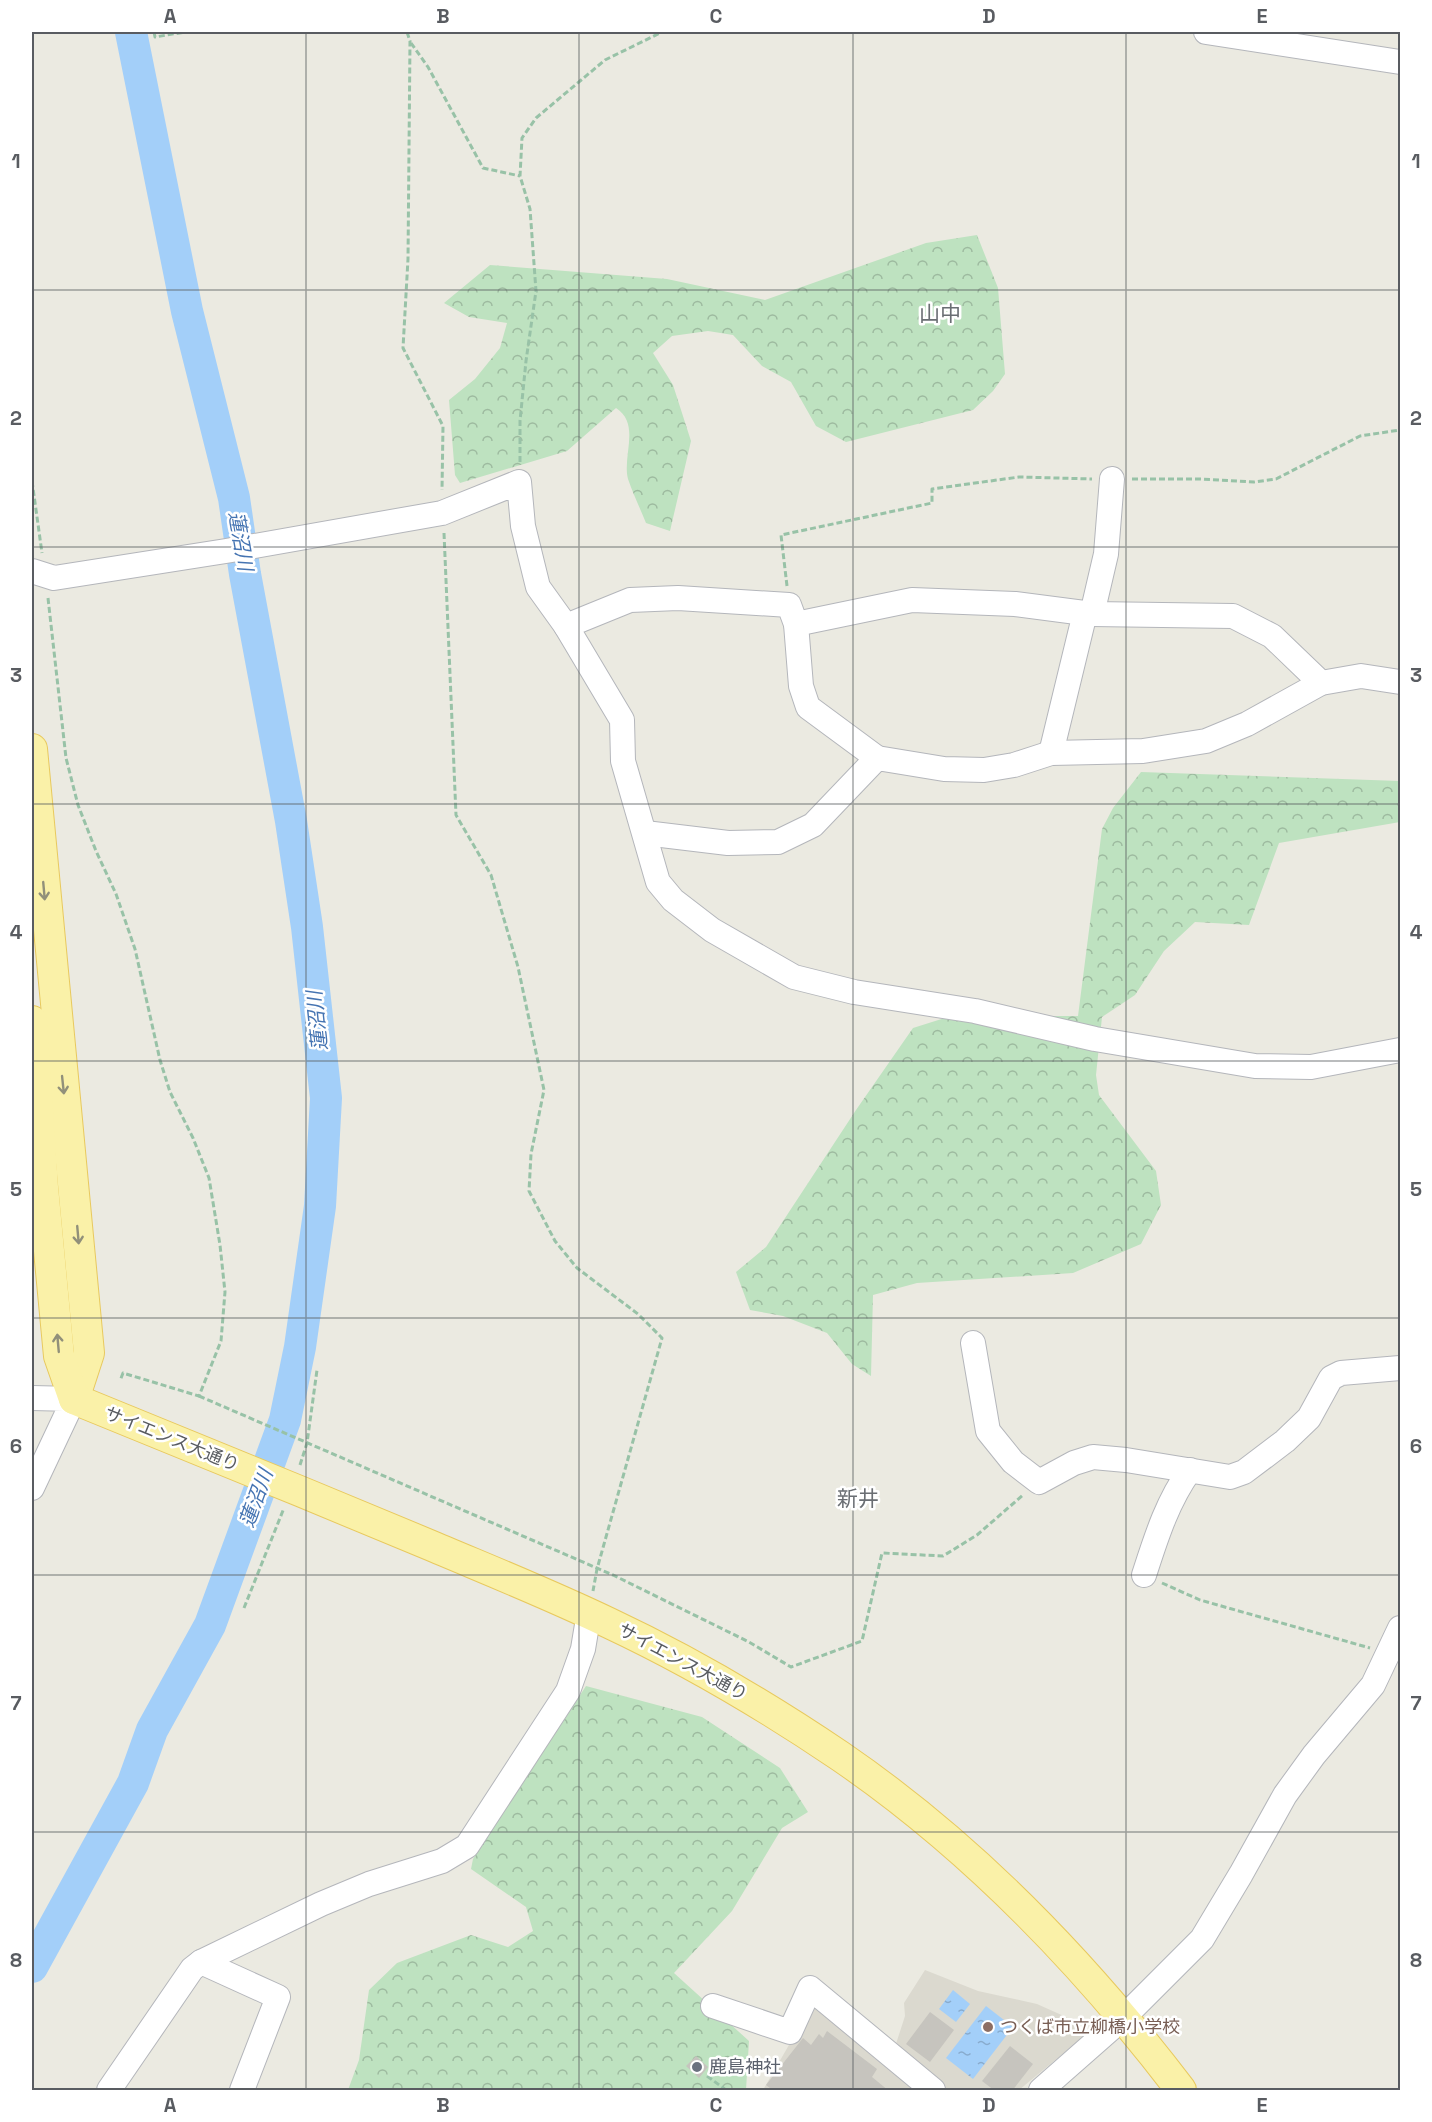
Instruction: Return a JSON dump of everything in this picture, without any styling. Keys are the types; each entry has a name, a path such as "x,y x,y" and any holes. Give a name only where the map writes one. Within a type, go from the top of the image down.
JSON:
{"main road":[{"path":"32,749 89,1353 74,1399"},
{"path":"32,1021 43,1187 59,1356 74,1399"},
{"name":"サイエンス大通り","path":"74,1399 284,1484 589,1613 735,1689 842,1758 936,1829 1000,1886 1060,1946 1124,2017 1181,2091"}],"street":[{"path":"1206,32 1401,62"},
{"path":"1051,753 1106,554 1112,479"},
{"path":"38,574 54,578 442,513 519,482 523,526 538,587 566,626 621,720 623,761 658,882 674,900 711,930 794,977 854,992 975,1011 1095,1039 1255,1066 1311,1067 1401,1050"},
{"path":"566,626 630,600 678,598 792,615 912,600 1015,604 1089,613 1233,616 1272,636 1321,683"},
{"path":"792,615 801,686 808,707 877,758 944,769 984,770 1014,765 1051,753 1143,751 1206,741 1247,724 1321,683 1361,676 1401,682"},
{"path":"645,833 728,843 778,842 813,825 877,758"},
{"path":"973,1343 988,1431 1013,1462 1039,1482 1074,1463 1093,1457 1230,1477 1244,1472 1285,1441 1309,1418 1331,1378 1341,1373 1401,1368"},
{"path":"32,1398 74,1399 32,1488"},
{"path":"1144,1575 1162,1519 1178,1487 1190,1470"},
{"path":"109,2091 192,1969 201,1962 321,1904 369,1884 442,1861 466,1846 568,1691 583,1649 589,1613"},
{"path":"1041,2091 1124,2017 1202,1939 1284,1796 1314,1755 1373,1685 1401,1628"},
{"path":"201,1962 278,1997 242,2091"},
{"path":"713,2006 790,2032 810,1988 933,2091"}],"path":[{"path":"154,32 155,36 185,32"},
{"path":"407,32 483,168 520,176"},
{"path":"519,482 523,391 536,291 530,209 520,176 522,138 536,118 605,60 662,32"},
{"path":"410,41 408,259 403,348 443,426 442,513 456,815 490,875 518,967 544,1090 531,1154 529,1191 555,1241 577,1268 638,1314 662,1338 597,1569"},
{"path":"792,615 781,535 932,503 932,489 1019,477 1198,479 1254,482 1276,479 1360,436 1401,430"},
{"path":"32,481 38,574 66,758 78,805 96,852 116,894 135,949 159,1060 170,1092 194,1138 209,1178 225,1292 221,1341 199,1396"},
{"path":"307,1443 317,1370"},
{"path":"120,1381 123,1373 199,1396 597,1569 749,1642 791,1667 862,1641 882,1553 943,1556 977,1535 1039,1482"},
{"path":"244,1608 261,1569 284,1484"},
{"path":"1144,1575 1200,1600 1292,1624 1389,1654"},
{"path":"707,2076 726,2091"}],"shaded area":[{"name":"つくば市立柳橋小学校","path":"925,1970 978,1991 1037,2004 1066,2017 1083,2037 1019,2090 763,2090 793,2038 810,1999 894,2050 905,2016 904,2003"}],"green space":[{"path":"977,235 998,288 1005,374 993,391 973,410 846,442 816,426 791,382 762,366 733,335 708,331 672,336 653,353 673,385 691,441 670,531 646,523 628,479 628,423 616,408 567,451 460,483 455,475 449,400 475,379 500,348 507,323 469,317 444,303 490,265 667,279 765,300 926,243"},
{"path":"1141,772 1400,781 1400,822 1279,843 1249,925 1195,922 1164,951 1135,995 1102,1017 1096,1075 1099,1095 1156,1171 1161,1205 1141,1244 1073,1273 917,1283 873,1295 871,1376 852,1364 827,1333 783,1316 750,1310 736,1272 766,1247 913,1028 951,1016 1078,1016 1102,829 1113,808"},
{"path":"586,1686 702,1717 780,1768 808,1812 782,1828 732,1911 674,1973 749,2041 746,2090 348,2090 359,2060 369,1990 397,1963 471,1935 508,1947 533,1931 526,1907 471,1869 473,1859"}],"water":[{"path":"953,1990 970,2004 956,2022 939,2009"},
{"path":"986,2006 1013,2027 973,2079 946,2058"}],"building":[{"path":"930,2012 954,2030 930,2062 906,2044"},
{"path":"827,2031 877,2069 872,2077 889,2091 774,2091 766,2085 803,2038 811,2045 819,2034 823,2038"},
{"path":"1010,2046 1033,2064 1012,2091 995,2091 982,2081"},
{"name":"鹿島神社","path":"696,2056 708,2067 699,2078 686,2066"}],"waterway":[{"name":"蓮沼川","path":"32,1967 133,1783 152,1730 210,1625 285,1420 300,1347 320,1206 326,1098 307,927 291,821 245,574 234,498 187,311 131,32"}],"place":[{"name":"つくば市立柳橋小学校","path":"988,2027"},
{"name":"鹿島神社","path":"697,2067"}],"district":[{"name":"山中","path":"940,314"},
{"name":"新井","path":"858,1499"}]}
